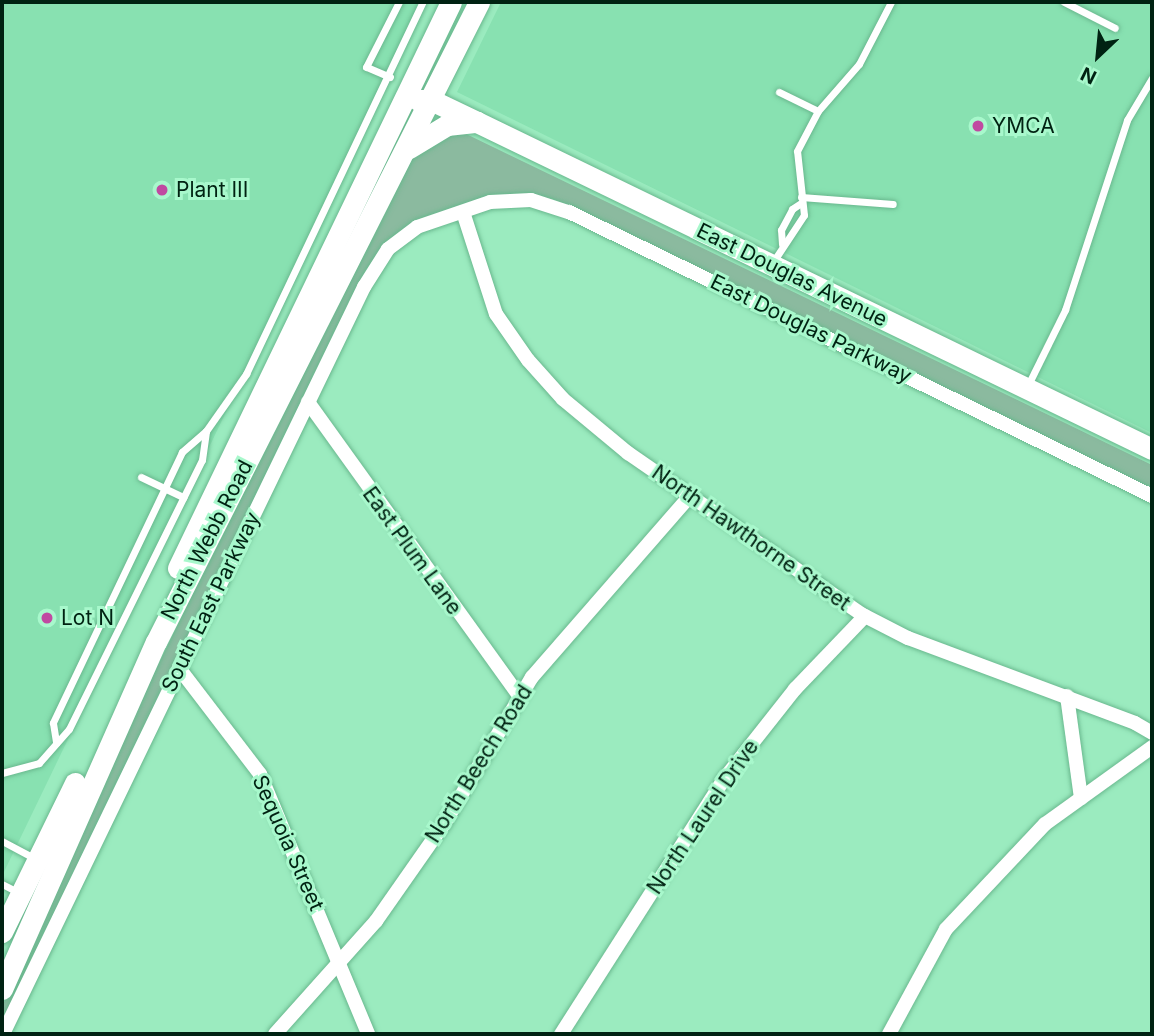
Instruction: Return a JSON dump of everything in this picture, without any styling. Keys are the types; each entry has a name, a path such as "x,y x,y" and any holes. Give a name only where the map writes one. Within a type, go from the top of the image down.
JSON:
{"main road":[{"name":"North Webb Road","path":"45,863 451,2"},
{"name":"North Webb Road","path":"2,932 20,893 45,863 479,2"},
{"path":"398,111 408,103 431,100 425,55"},
{"name":"East Douglas Avenue","path":"431,100 1152,449"},
{"path":"404,152 432,131 477,122"},
{"name":"North Webb Road","path":"2,989 20,893"}],"street":[{"name":"East Douglas Parkway","path":"463,212 490,202 531,200 569,212 1152,496"},
{"name":"South East Parkway","path":"3,1034 364,287 388,249 417,227 463,212"},
{"name":"North Hawthorne Street","path":"463,212 496,314 528,360 563,399 689,497 865,616 908,638 1067,696 1152,733"},
{"name":"East Plum Lane","path":"308,402 520,697"},
{"name":"North Beech Road","path":"275,1034 376,921 444,824 520,697 598,599 689,497"},
{"name":"North Laurel Drive","path":"561,1034 724,779 795,690 865,616"},
{"name":"Sequoia Street","path":"179,668 260,774 368,1034"},
{"path":"1067,696 1080,798"},
{"path":"889,1034 947,929 1045,824 1152,747"}],"lane":[{"path":"390,77 366,66 398,2"},
{"path":"57,743 53,723 182,452 206,431 246,374 390,77 423,2"},
{"path":"782,244 793,237 804,215 797,151 818,111 859,65 891,2"},
{"path":"1064,2 1115,27"},
{"path":"1027,388 1065,310 1126,120 1152,78"},
{"path":"779,92 818,111"},
{"path":"772,265 782,244 781,230 792,209 801,200 893,204"},
{"path":"2,773 39,763 69,729 202,460 206,431"},
{"path":"141,477 183,497"},
{"path":"107,609 124,616"},
{"path":"2,841 45,863"}],"shaded area":[{"path":"2,2 424,2 2,876"},
{"path":"501,2 1152,2 1152,433 457,92"},
{"path":"460,131 1152,465 1152,490 591,215 552,199 486,197 382,248 366,270 2,1031 2,1007 76,834 298,377 413,157 424,142"}],"place":[{"name":"YMCA","path":"978,126"},
{"name":"Plant III","path":"162,190"},
{"name":"Lot N","path":"47,618"}]}
